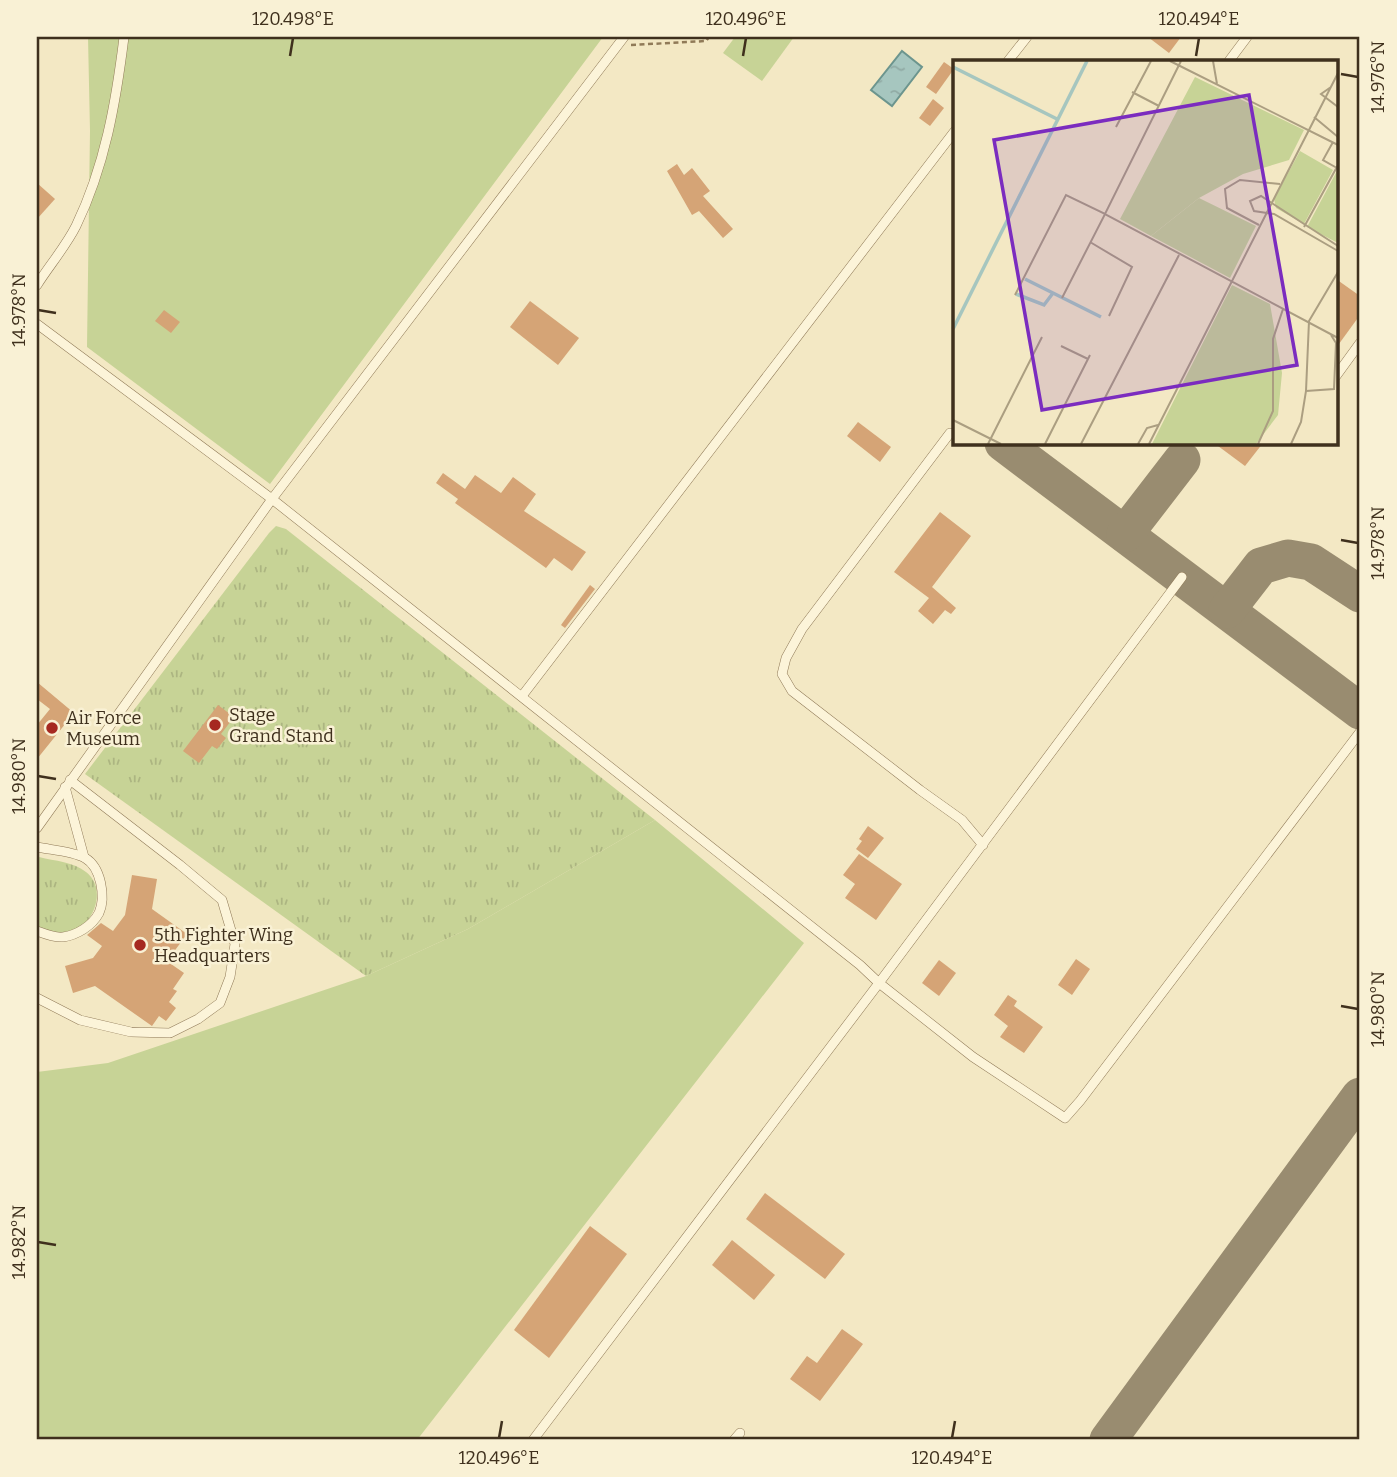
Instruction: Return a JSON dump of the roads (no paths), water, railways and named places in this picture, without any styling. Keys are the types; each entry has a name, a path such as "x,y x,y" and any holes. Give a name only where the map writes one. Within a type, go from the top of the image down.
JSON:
{"lane":[{"path":"37,285 75,227 102,158 116,102 124,37"},
{"path":"37,828 272,499 624,37"},
{"path":"1009,60 1027,37"},
{"path":"1230,60 1247,37"},
{"path":"523,696 953,133"},
{"path":"37,324 272,499 523,696 973,1057 1065,1118 1360,732"},
{"path":"1338,373 1360,342"},
{"path":"950,433 802,629 786,658 782,674 792,691 962,820 983,845"},
{"path":"533,1440 1182,577"},
{"path":"68,784 84,857"},
{"path":"37,998 80,1020 131,1032 170,1033 198,1019 220,1003 230,977 235,944 222,900 180,864 68,784"},
{"path":"37,847 84,857 93,865 99,876 102,899 99,913 79,933 61,938 37,931"}],"water":[{"path":"902,51 922,67 892,106 871,90"}],"place":[{"name":"Stage Grand Stand","path":"215,725"},
{"name":"Air Force Museum","path":"52,728"},
{"name":"5th Fighter Wing Headquarters","path":"140,945"}]}
